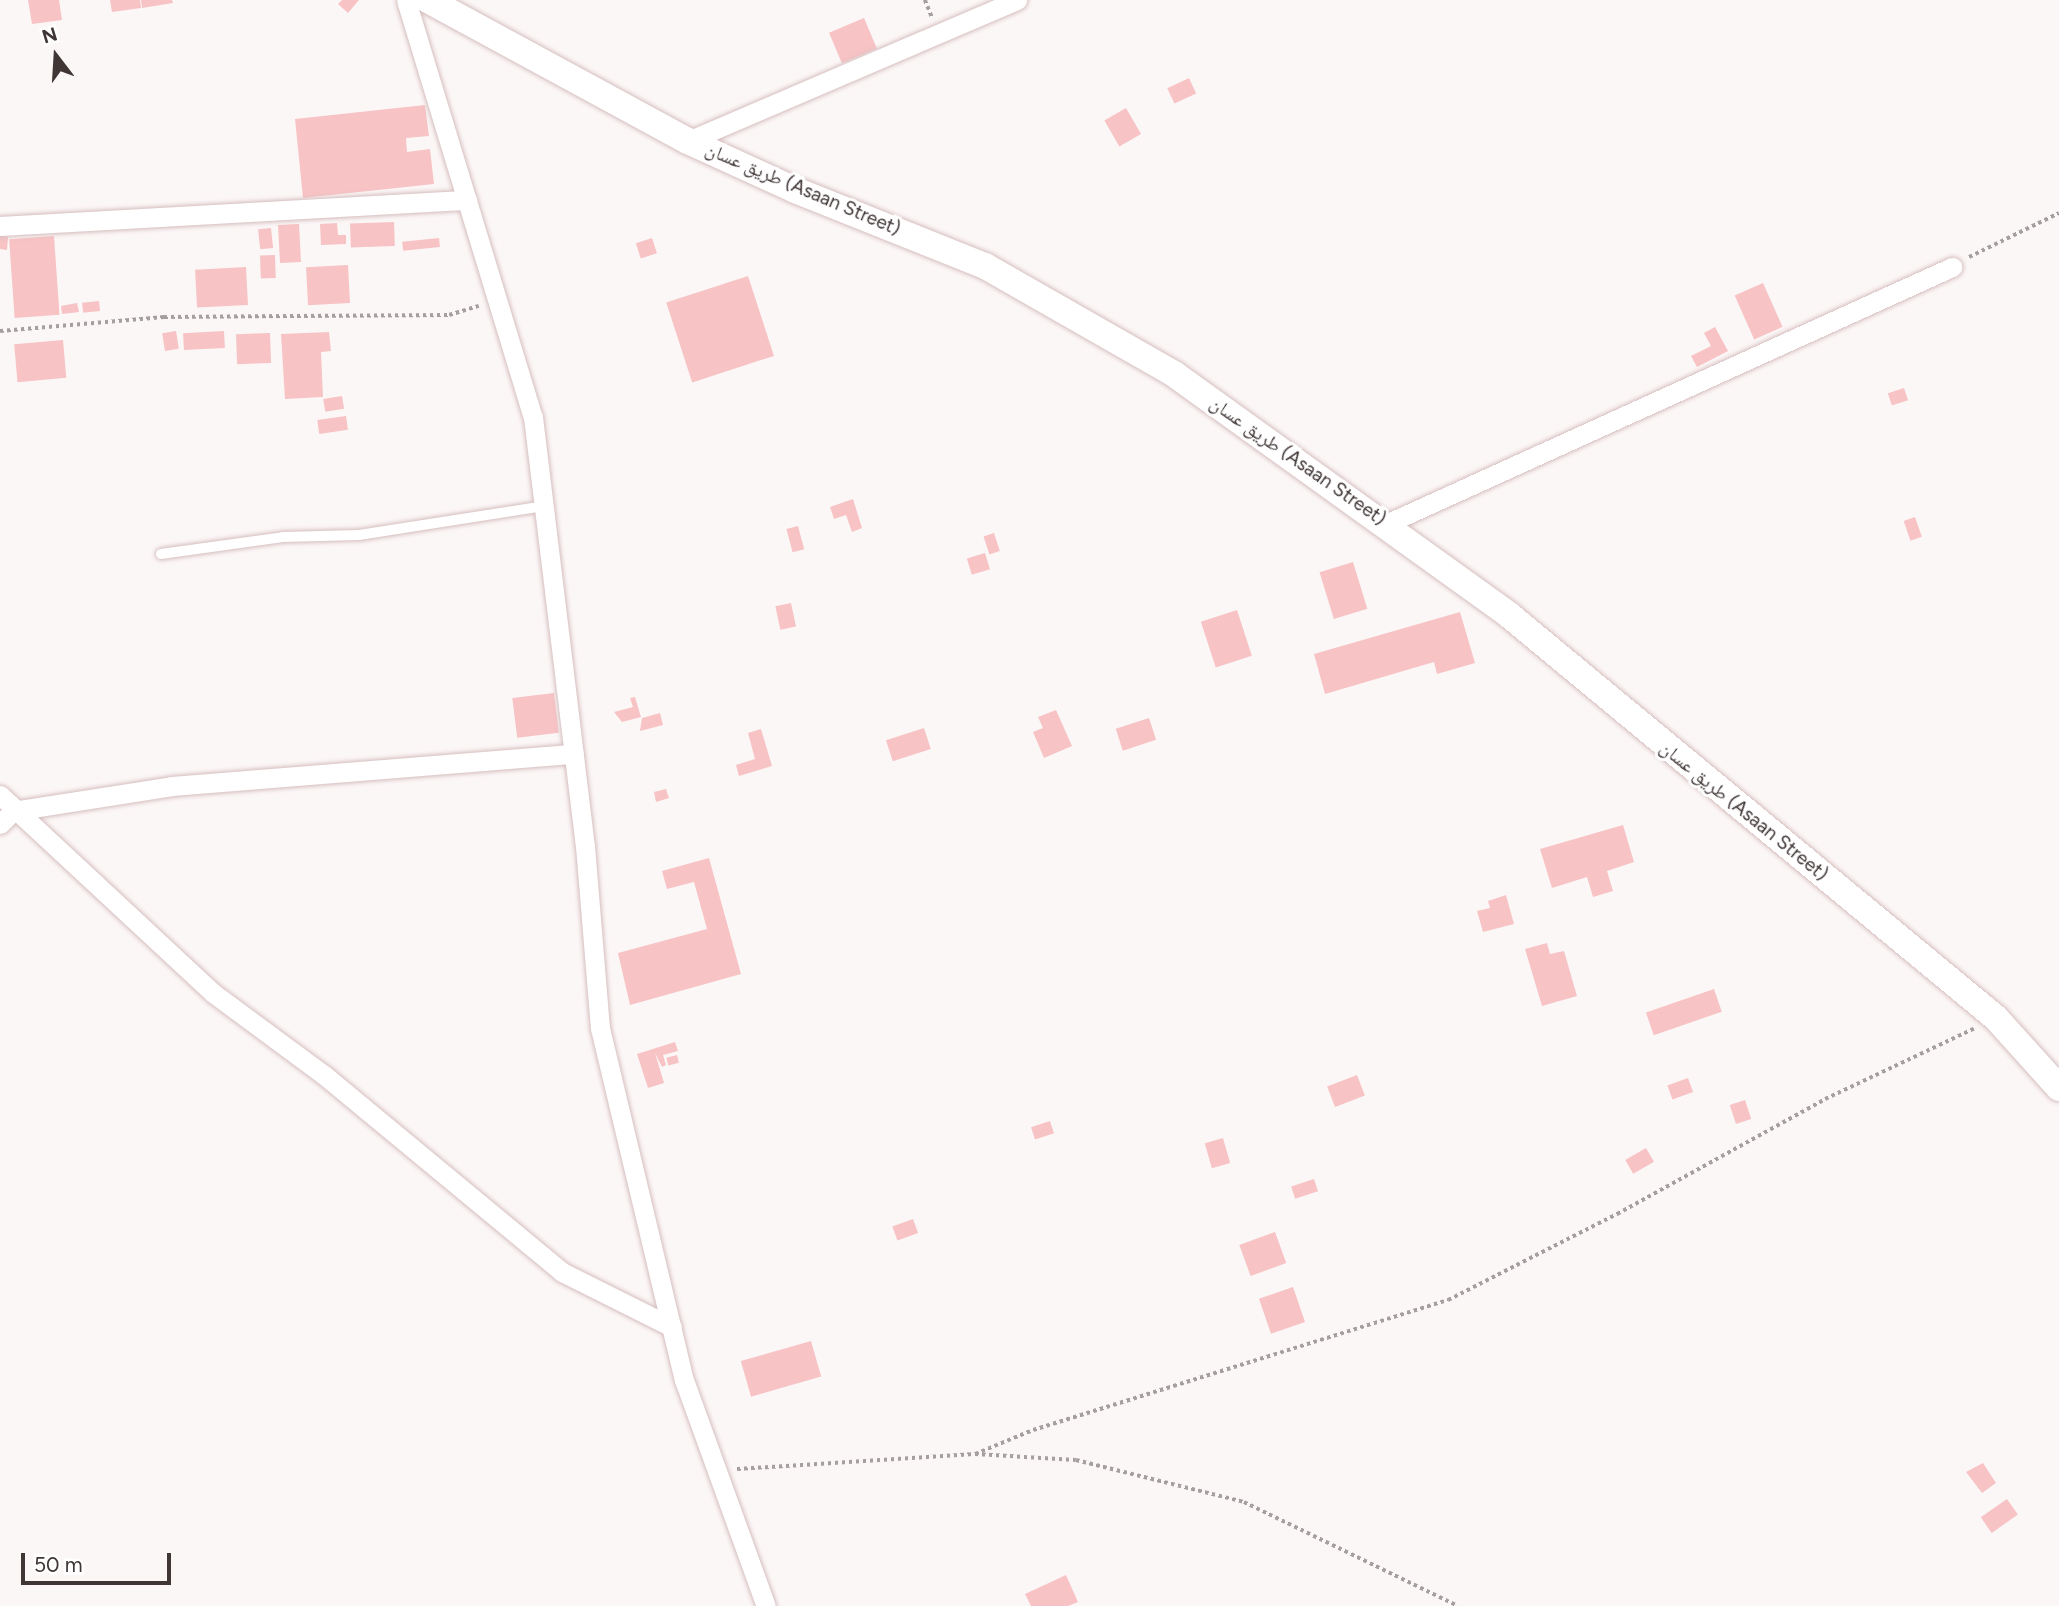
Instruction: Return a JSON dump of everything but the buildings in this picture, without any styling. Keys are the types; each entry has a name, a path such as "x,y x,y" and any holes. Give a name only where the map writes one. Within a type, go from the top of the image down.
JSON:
{"street":[{"path":"406,0 533,417 574,754 600,1028 684,1380 766,1606"},
{"name":"طريق عسان (Asaan Street)","path":"428,0 688,141 795,190 985,265 1060,305 1174,374 1386,524 1520,624 1996,1018 2059,1088"},
{"path":"688,141 1017,0"},
{"path":"0,226 467,200"},
{"path":"1386,524 1952,267"},
{"path":"7,818 172,786 574,754"},
{"path":"0,795 7,818 212,993 324,1075 562,1272 671,1327"}],"lane":[{"path":"161,554 283,537 359,535 544,506"}],"path":[{"path":"1952,267 2059,213"},
{"path":"0,331 164,317 449,315 498,300"},
{"path":"975,1454 1033,1430 1448,1300 1825,1099 1996,1018"},
{"path":"717,1471 975,1454 1076,1460 1244,1502 1458,1606"}]}
